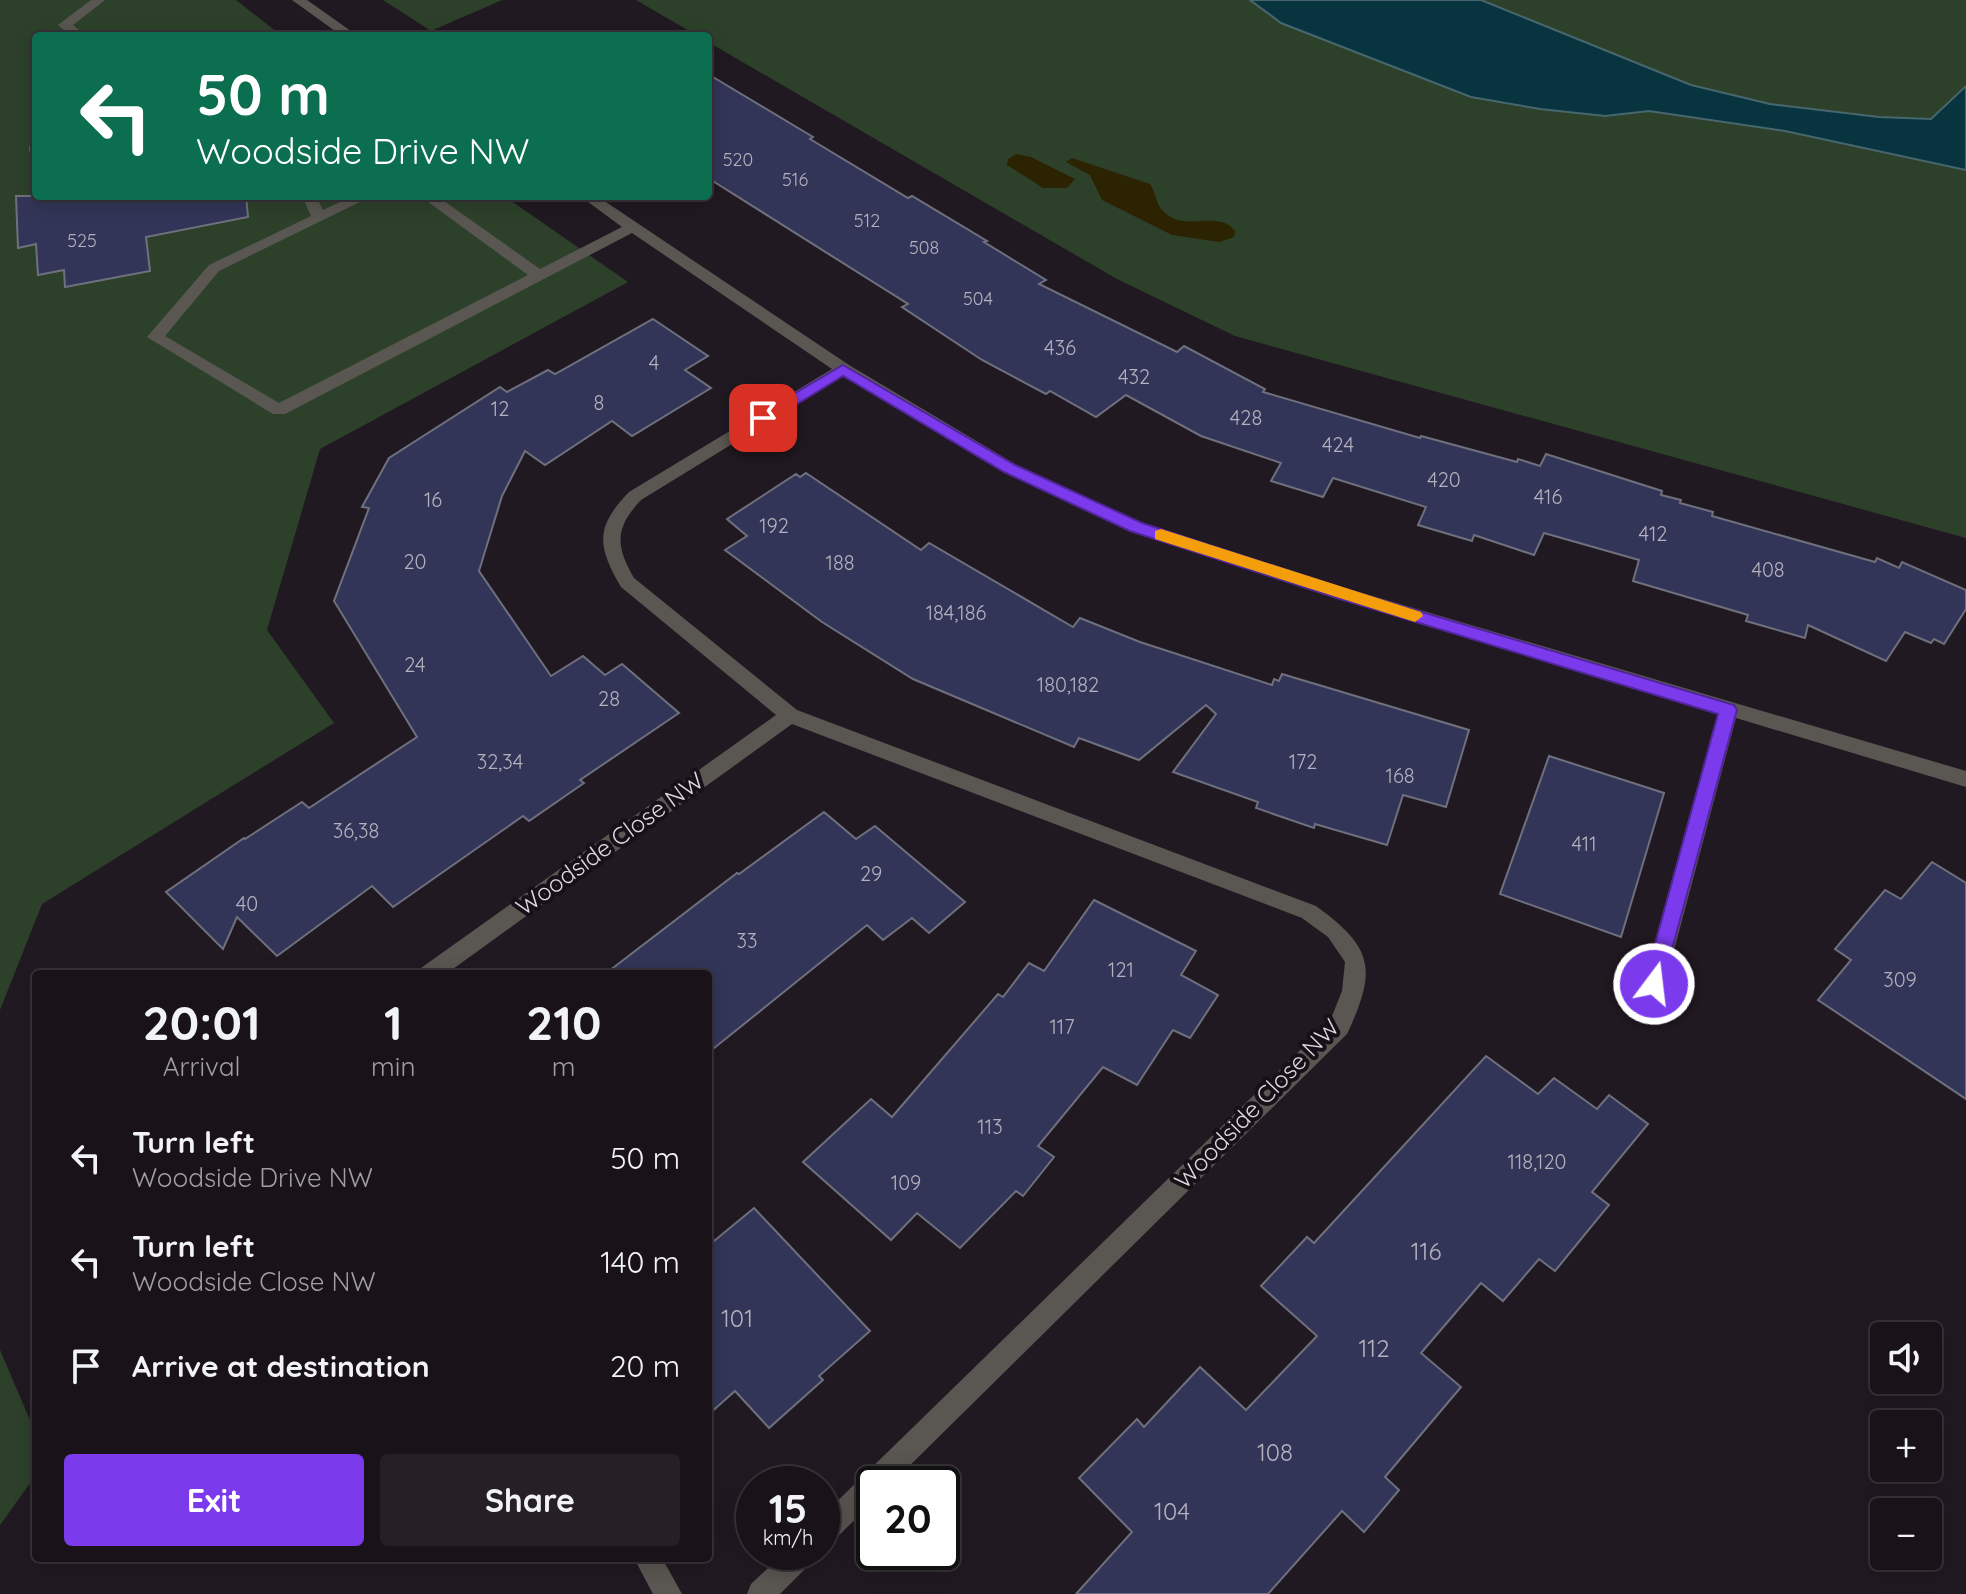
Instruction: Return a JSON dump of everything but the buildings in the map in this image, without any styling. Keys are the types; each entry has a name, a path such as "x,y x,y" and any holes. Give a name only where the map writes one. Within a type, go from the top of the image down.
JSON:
{"street":[{"path":"74,32 65,25 99,0"},
{"path":"298,0 345,32"},
{"path":"311,200 319,218"},
{"path":"357,200 214,268 155,337 279,410 633,227"},
{"path":"433,200 539,276"},
{"path":"593,200 843,369 1009,468 1136,527 1357,599 1966,779"},
{"name":"Woodside Close NW","path":"840,1516 1339,1027 1353,991 1356,960 1335,931 1309,912 790,715 627,582 612,556 611,536 617,514 635,496 843,369"},
{"path":"1646,1014 1728,710"},
{"name":"Woodside Close NW","path":"435,970 790,715"},
{"path":"649,1562 668,1594"},
{"path":"761,1594 786,1570"}],"green space":[{"path":"0,0 236,0 277,32 32,32 32,200 510,200 628,282 320,449 267,630 334,723 42,904 0,1010"},
{"path":"383,0 502,0 431,31"},
{"path":"636,0 1966,0 1966,538 1235,336 1117,279 712,44 712,32 691,32"},
{"path":"0,1350 32,1425 32,1481 0,1525"}],"sand":[{"path":"1016,154 1031,157 1075,179 1067,188 1043,188 1007,165 1008,159"},
{"path":"1072,158 1150,184 1161,209 1172,218 1220,222 1235,231 1234,237 1219,242 1172,235 1102,200 1090,175 1066,162"}],"water":[{"path":"1250,0 1481,0 1691,85 1770,104 1879,117 1931,119 1966,86 1966,170 1785,131 1649,111 1605,116 1471,97 1281,23"}],"slow traffic":[{"path":"1161,535 1415,616"}],"route":[{"path":"763,418 843,369 1009,468 1136,527 1343,594 1728,710 1654,984"}]}
